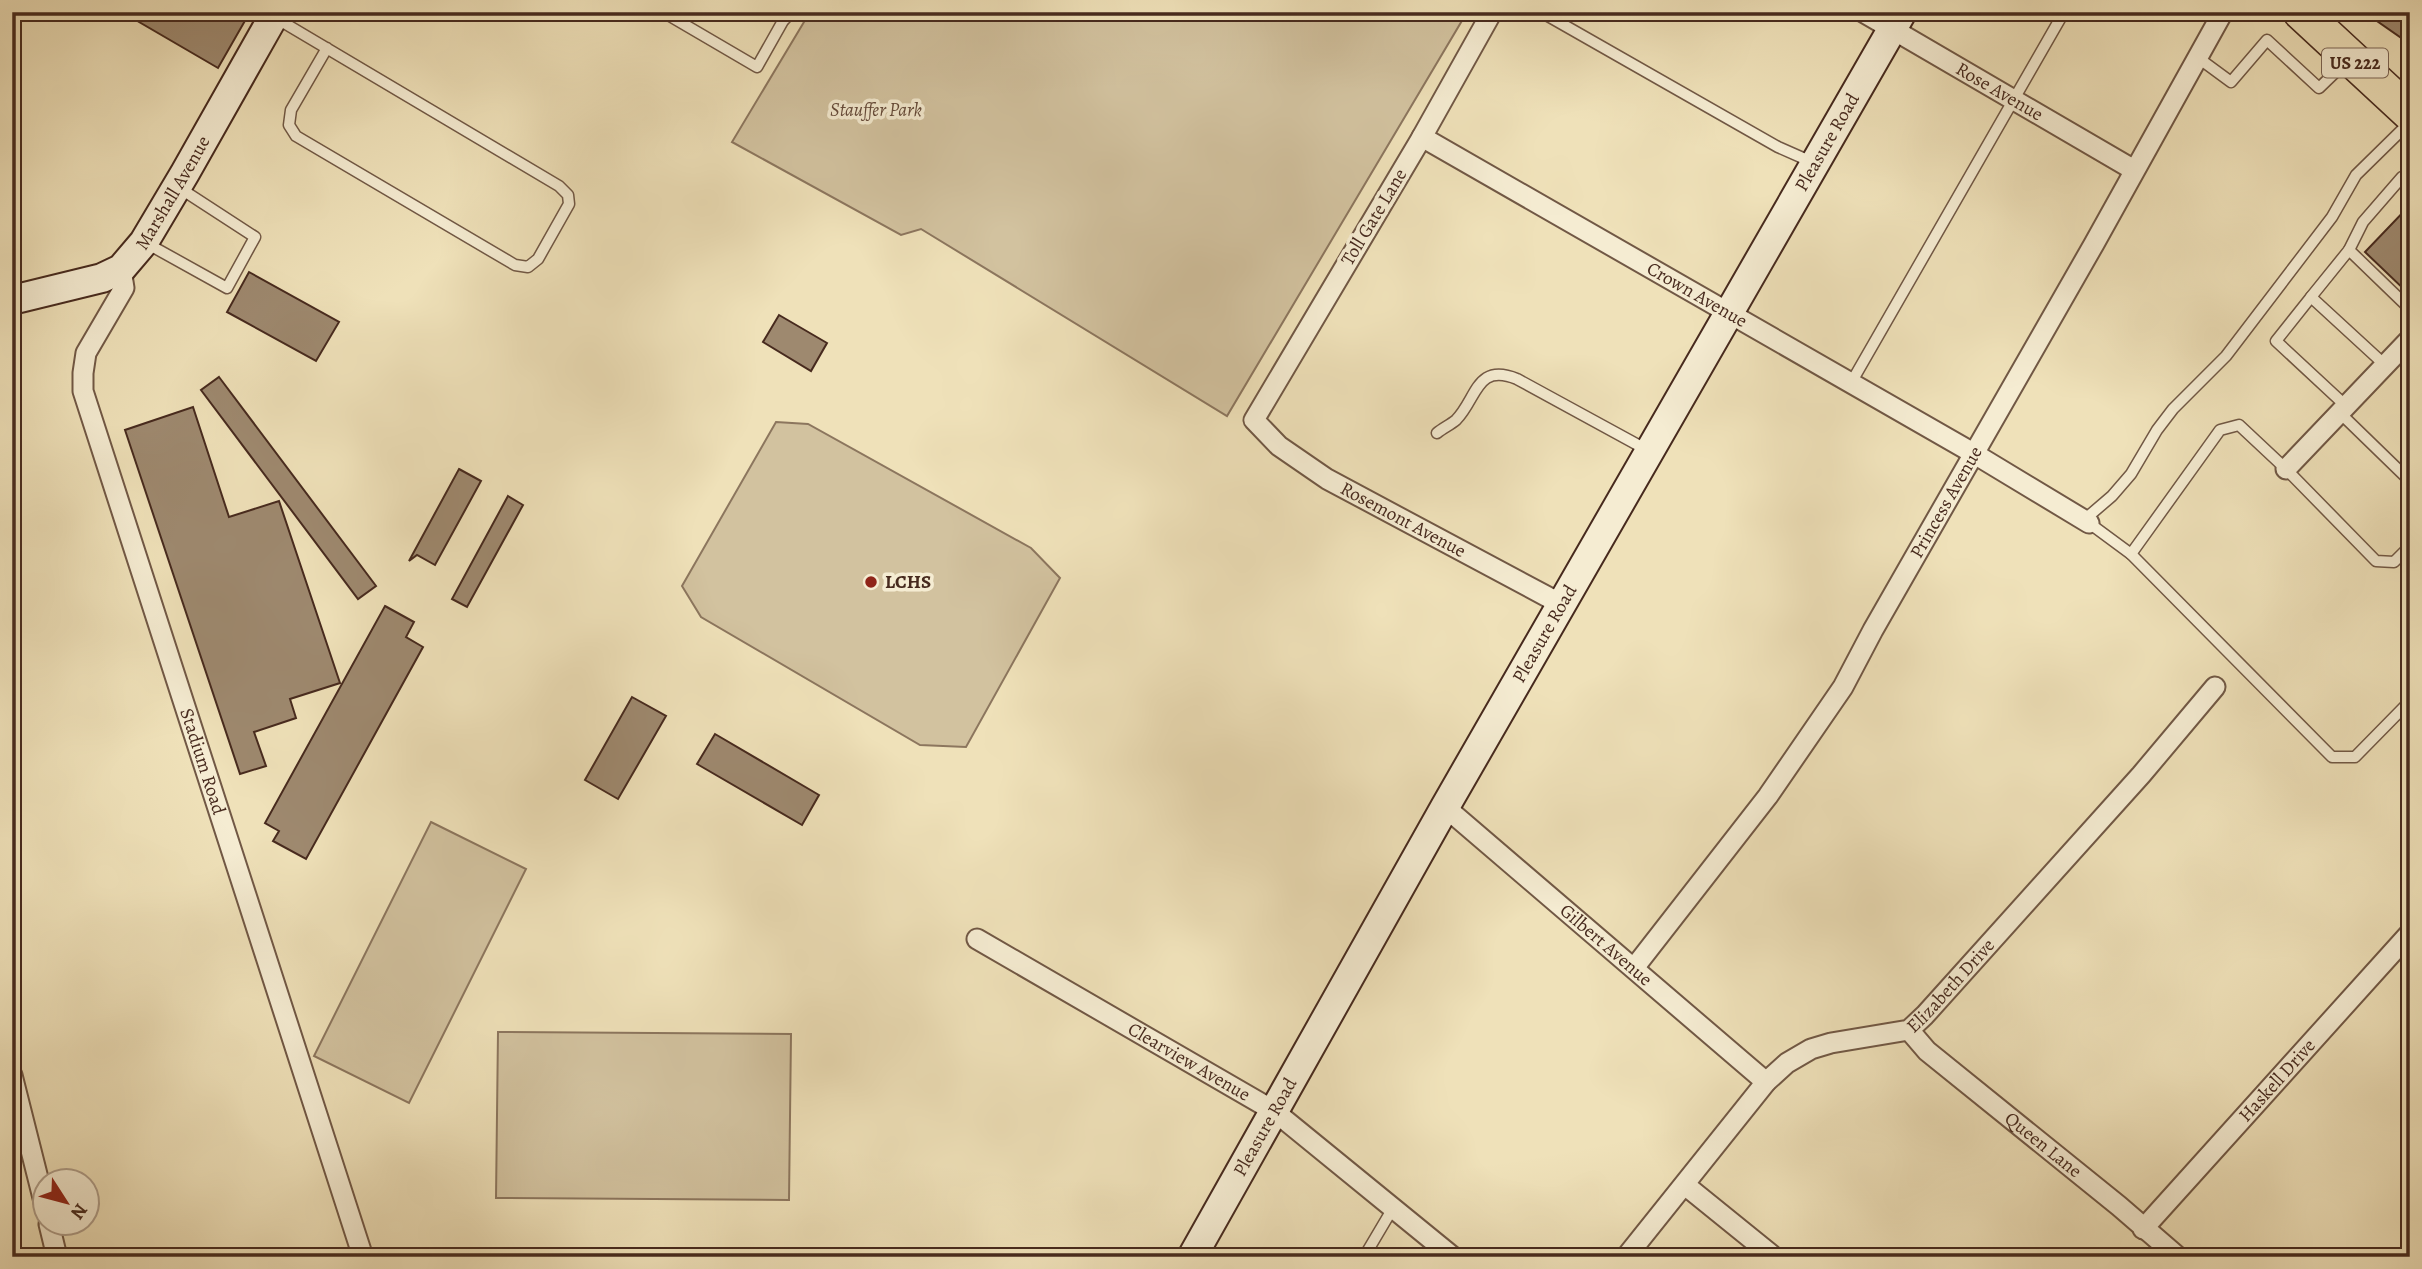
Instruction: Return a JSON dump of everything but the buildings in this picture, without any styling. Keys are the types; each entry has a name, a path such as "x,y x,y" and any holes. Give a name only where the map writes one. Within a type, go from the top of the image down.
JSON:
{"highway":[{"name":"US 222","path":"2305,14 2404,106"}],"street":[{"name":"Toll Gate Lane","path":"1254,420 1422,137 1492,12"},
{"name":"Rose Avenue","path":"1863,12 1897,21 2014,100 2134,170"},
{"name":"Princess Avenue","path":"1634,968 1768,796 1843,687 1873,629 2223,12"},
{"name":"Marshall Avenue","path":"12,300 102,278 121,269 144,242 275,14"},
{"name":"Pleasure Road","path":"1192,1257 1445,807 1897,21"},
{"name":"Crown Avenue","path":"1422,137 1973,453 2086,522"},
{"name":"Stadium Road","path":"121,269 124,288 86,353 83,391 363,1257"},
{"path":"2286,469 2410,339"},
{"name":"Rosemont Avenue","path":"1254,420 1279,446 1327,479 1561,604"},
{"name":"Elizabeth Drive","path":"1626,1257 1766,1082 1787,1063 1811,1049 1831,1043 1909,1030 2141,775 2215,687"},
{"name":"Gilbert Avenue","path":"1445,807 1766,1082"},
{"name":"Haskell Drive","path":"2143,1228 2410,933"},
{"name":"Clearview Avenue","path":"977,939 1274,1111 1453,1257"},
{"name":"Queen Lane","path":"1909,1030 1927,1051 2178,1257"},
{"path":"12,1075 35,1168"},
{"path":"1685,1185 1774,1257"},
{"path":"53,1238 57,1257"}],"lane":[{"path":"663,12 757,67 786,16 773,12"},
{"path":"1541,12 1778,147 1815,164"},
{"path":"1851,383 2064,12"},
{"path":"275,14 327,48 559,186 568,195 569,204 538,259 528,267 515,265 296,135 289,125 291,110 327,48"},
{"path":"2197,57 2231,82 2267,40 2319,89 2350,58"},
{"path":"2404,106 2356,175 2332,217 2226,356 2173,409 2131,474 2086,522 2132,554 2332,757 2355,757 2410,701"},
{"path":"2410,184 2402,177 2363,222 2348,250 2276,341 2410,481"},
{"path":"144,242 227,288 255,237 177,187"},
{"path":"2348,250 2410,309"},
{"path":"2311,297 2385,365"},
{"path":"1437,433 1456,419 1477,385 1490,376 1499,374 1517,379 1650,451"},
{"path":"2132,554 2220,430 2239,425 2376,561 2394,562 2410,547"},
{"path":"1364,1257 1393,1208"}],"green space":[{"name":"Stauffer Park","path":"810,12 1492,12 1488,20 1466,14 1227,416 921,229 901,235 732,142"},
{"name":"LCHS","path":"776,422 808,424 1031,548 1060,578 966,747 920,745 701,617 682,586"},
{"path":"431,822 526,869 409,1103 314,1056"},
{"path":"498,1032 791,1034 789,1200 496,1198"}],"place":[{"name":"LCHS","path":"871,582"}]}
